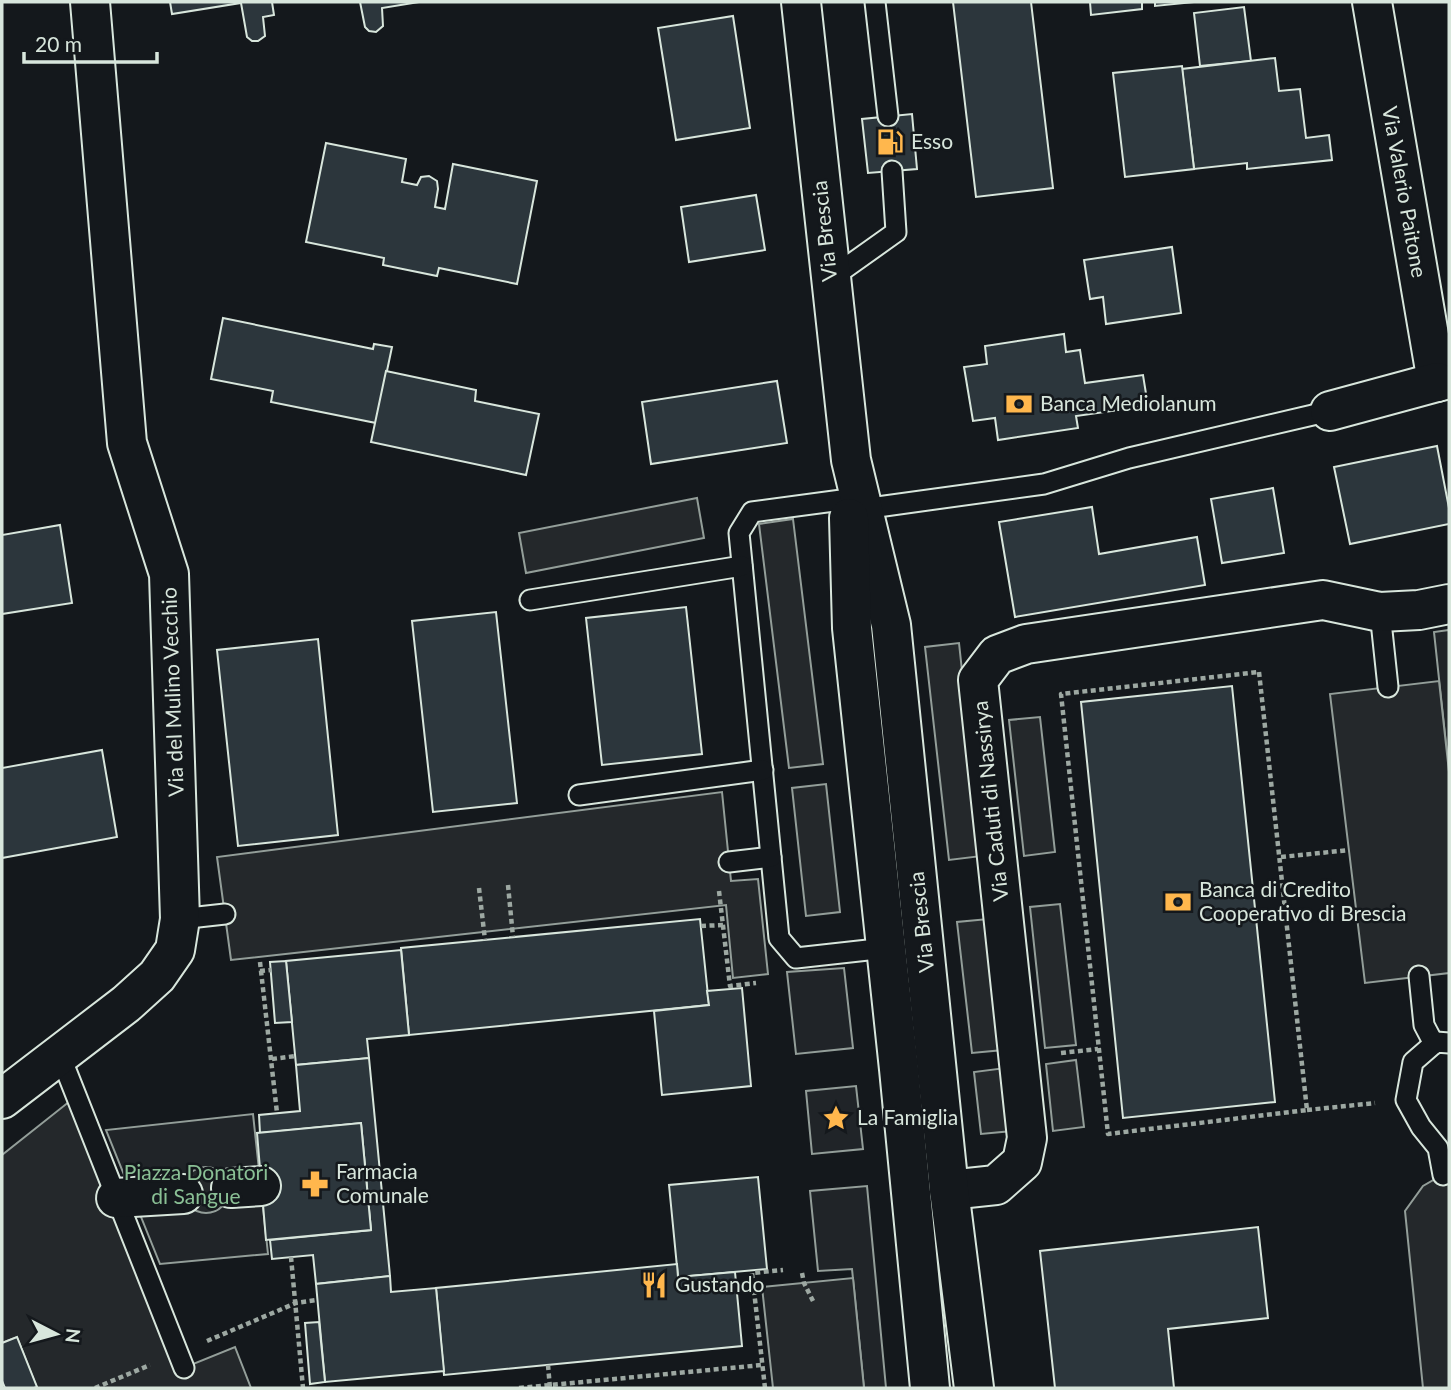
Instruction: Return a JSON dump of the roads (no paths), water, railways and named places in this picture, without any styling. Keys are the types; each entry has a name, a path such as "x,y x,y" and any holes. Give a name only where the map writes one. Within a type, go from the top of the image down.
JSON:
{"street":[{"name":"Via del Mulino Vecchio","path":"2,1099 126,1004 156,975 175,950 180,919 169,574 127,443 90,2"},
{"name":"Via Brescia","path":"801,2 856,504 852,628 930,1388"},
{"name":"Via Valerio Paitone","path":"1330,411 1443,380 1372,2"},
{"name":"Via Brescia","path":"856,504 891,625 948,1190 974,1388"},
{"name":"Via Caduti di Nassirya","path":"948,1190 996,1185 1022,1162 1027,1138 978,680 997,655 1026,643 1323,600 1380,612 1449,604"},
{"path":"116,1198 183,1194"}],"lane":[{"path":"875,2 888,116"},
{"path":"830,279 896,232 892,171"},
{"path":"886,948 796,958 779,938 739,533 752,512 1044,484 1129,458 1330,411"},
{"path":"530,600 742,566"},
{"path":"1380,612 1388,687"},
{"path":"579,795 762,770"},
{"path":"729,862 771,857"},
{"path":"180,919 225,914"},
{"path":"1419,976 1424,1025 1441,1043 1413,1062 1406,1100 1421,1127 1438,1148 1443,1175"},
{"path":"60,1055 184,1368"}],"place":[{"name":"Esso","path":"890,142"},
{"name":"Banca Mediolanum","path":"1019,404"},
{"name":"Banca di Credito Cooperativo di Brescia","path":"1178,902"},
{"name":"La Famiglia","path":"836,1118"},
{"name":"Farmacia Comunale","path":"315,1184"},
{"name":"Gustando","path":"654,1285"}],"park label":[{"name":"Piazza Donatori di Sangue","path":"196,1185"}]}
